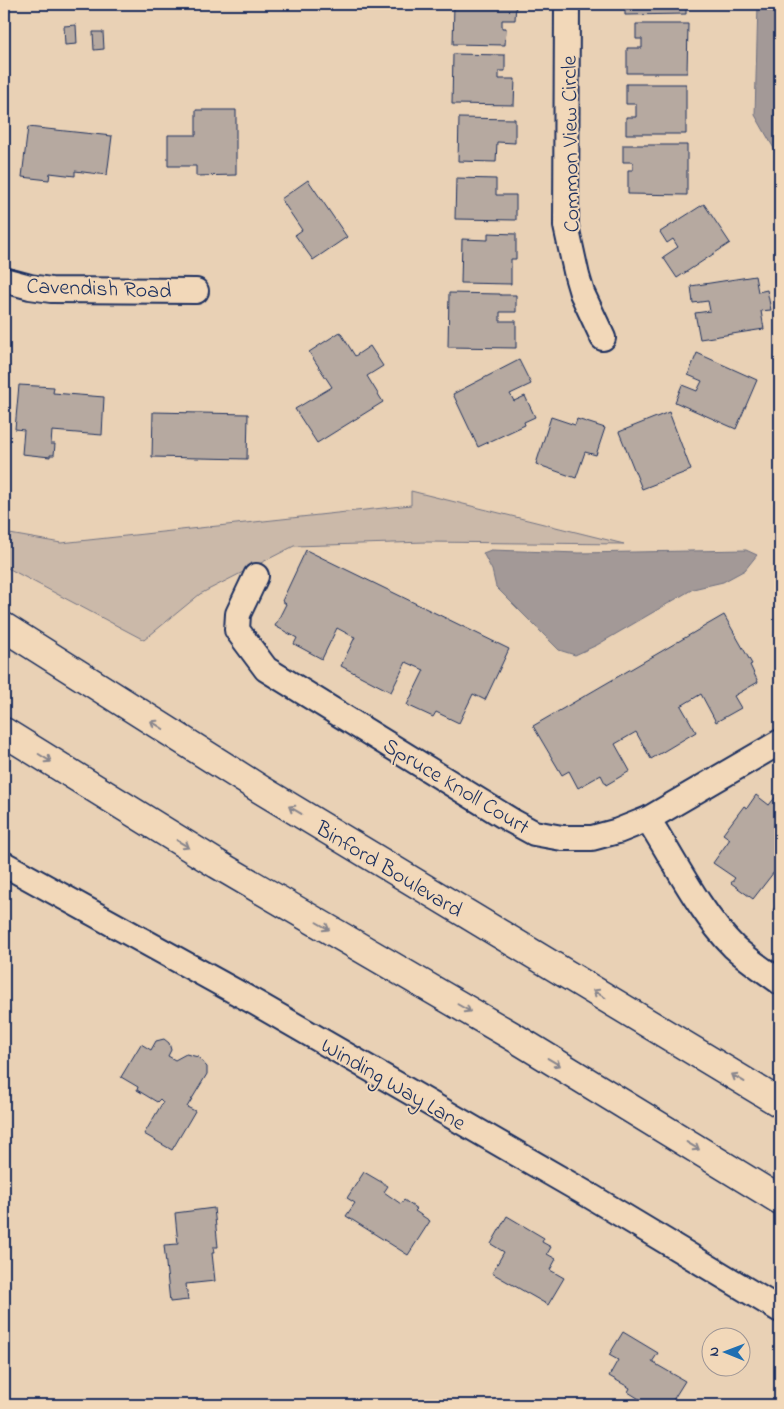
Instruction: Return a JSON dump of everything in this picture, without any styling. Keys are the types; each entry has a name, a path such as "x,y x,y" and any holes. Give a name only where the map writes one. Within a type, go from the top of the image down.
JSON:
{"main road":[{"name":"Binford Boulevard","path":"4,627 268,794 780,1103"},
{"path":"4,732 217,864 504,1032 780,1200"}],"street":[{"name":"Common View Circle","path":"567,4 566,226 582,293 603,338"},
{"name":"Cavendish Road","path":"4,280 51,290 196,290"},
{"name":"Spruce Knoll Court","path":"256,576 238,614 237,630 266,669 534,833 562,838 592,838 618,831 648,819 780,742"},
{"path":"648,819 717,926 735,947 780,982"},
{"name":"Winding Way Lane","path":"4,864 265,1008 592,1197 780,1310"}],"shaded area":[{"path":"758,4 780,4 780,159 755,115"},
{"path":"411,491 624,544 426,542 294,546 200,594 144,640 4,566 4,533 61,543 411,505"},
{"path":"491,550 579,553 746,550 757,555 745,570 723,582 693,589 597,645 575,655 559,650 496,587 492,570 483,553"}],"building":[{"path":"454,4 516,4 515,20 502,20 502,28 506,28 505,45 453,44"},
{"path":"625,4 686,4 686,14 625,15"},
{"path":"636,24 688,24 687,73 627,73 627,48 642,48 642,39 636,39"},
{"path":"76,25 77,44 65,45 64,26"},
{"path":"93,32 103,32 104,49 94,50"},
{"path":"453,54 505,55 505,71 499,71 499,79 515,79 514,105 452,104"},
{"path":"626,84 686,84 686,134 626,134 626,117 636,117 636,104 626,104"},
{"path":"196,110 236,110 236,175 196,176 196,166 168,166 168,135 196,135"},
{"path":"459,118 515,119 515,143 497,142 496,162 458,161"},
{"path":"28,127 112,136 107,175 75,171 75,176 50,173 49,180 22,177"},
{"path":"623,145 687,145 687,195 628,194 628,170 633,170 633,162 623,162"},
{"path":"456,178 496,179 496,195 516,195 516,220 455,219"},
{"path":"308,180 347,237 313,260 295,235 302,230 281,199"},
{"path":"704,204 730,243 677,278 663,257 678,247 673,239 667,243 660,232"},
{"path":"488,233 516,234 516,259 511,259 511,284 461,283 462,239 488,240"},
{"path":"755,276 758,292 767,290 771,310 761,311 764,329 700,339 695,313 710,311 708,301 693,303 691,286"},
{"path":"449,293 516,295 516,312 500,312 500,321 516,321 516,348 448,347"},
{"path":"340,332 355,356 370,346 383,366 367,376 383,402 317,443 295,409 332,387 309,352"},
{"path":"697,353 757,380 736,429 675,402 682,385 697,391 702,381 688,375"},
{"path":"519,360 531,384 510,394 514,401 525,396 535,417 524,422 525,425 478,447 453,394"},
{"path":"19,385 54,387 53,393 104,397 102,435 52,431 51,444 55,444 54,455 50,455 50,457 22,454 24,430 15,429"},
{"path":"153,412 248,414 247,459 152,457"},
{"path":"669,412 691,470 642,489 619,432"},
{"path":"551,417 575,425 577,419 605,428 596,455 585,452 576,478 536,464"},
{"path":"306,550 509,649 485,700 473,694 459,723 436,712 433,717 407,705 424,670 406,662 391,692 341,666 355,637 337,628 322,659 294,644 297,638 275,626 286,604 282,601"},
{"path":"724,615 752,664 750,665 758,682 734,696 741,708 716,722 701,694 681,706 696,732 651,759 636,732 615,744 630,771 606,785 601,775 578,788 569,771 562,775 533,726"},
{"path":"778,794 780,795 780,877 774,872 753,899 731,883 735,878 713,863 730,839 723,834 744,806 747,808 756,795 769,805"},
{"path":"780,900 780,916 773,910"},
{"path":"164,1039 169,1043 171,1050 168,1056 175,1060 186,1054 198,1057 207,1067 207,1074 187,1107 195,1111 172,1150 144,1134 163,1102 160,1099 157,1102 137,1090 138,1087 121,1077 141,1044 151,1050 156,1041"},
{"path":"364,1172 388,1186 384,1192 401,1204 404,1200 417,1209 415,1211 430,1221 408,1255 346,1216 355,1203 347,1198"},
{"path":"214,1208 218,1247 213,1247 214,1253 212,1253 215,1281 186,1284 188,1300 170,1302 164,1245 178,1244 175,1213"},
{"path":"507,1216 544,1238 542,1242 551,1247 547,1254 556,1259 550,1270 564,1278 548,1305 492,1273 504,1252 491,1244"},
{"path":"623,1332 658,1353 652,1362 685,1381 670,1405 649,1405 628,1392 630,1388 609,1376 618,1360 609,1355"}]}
